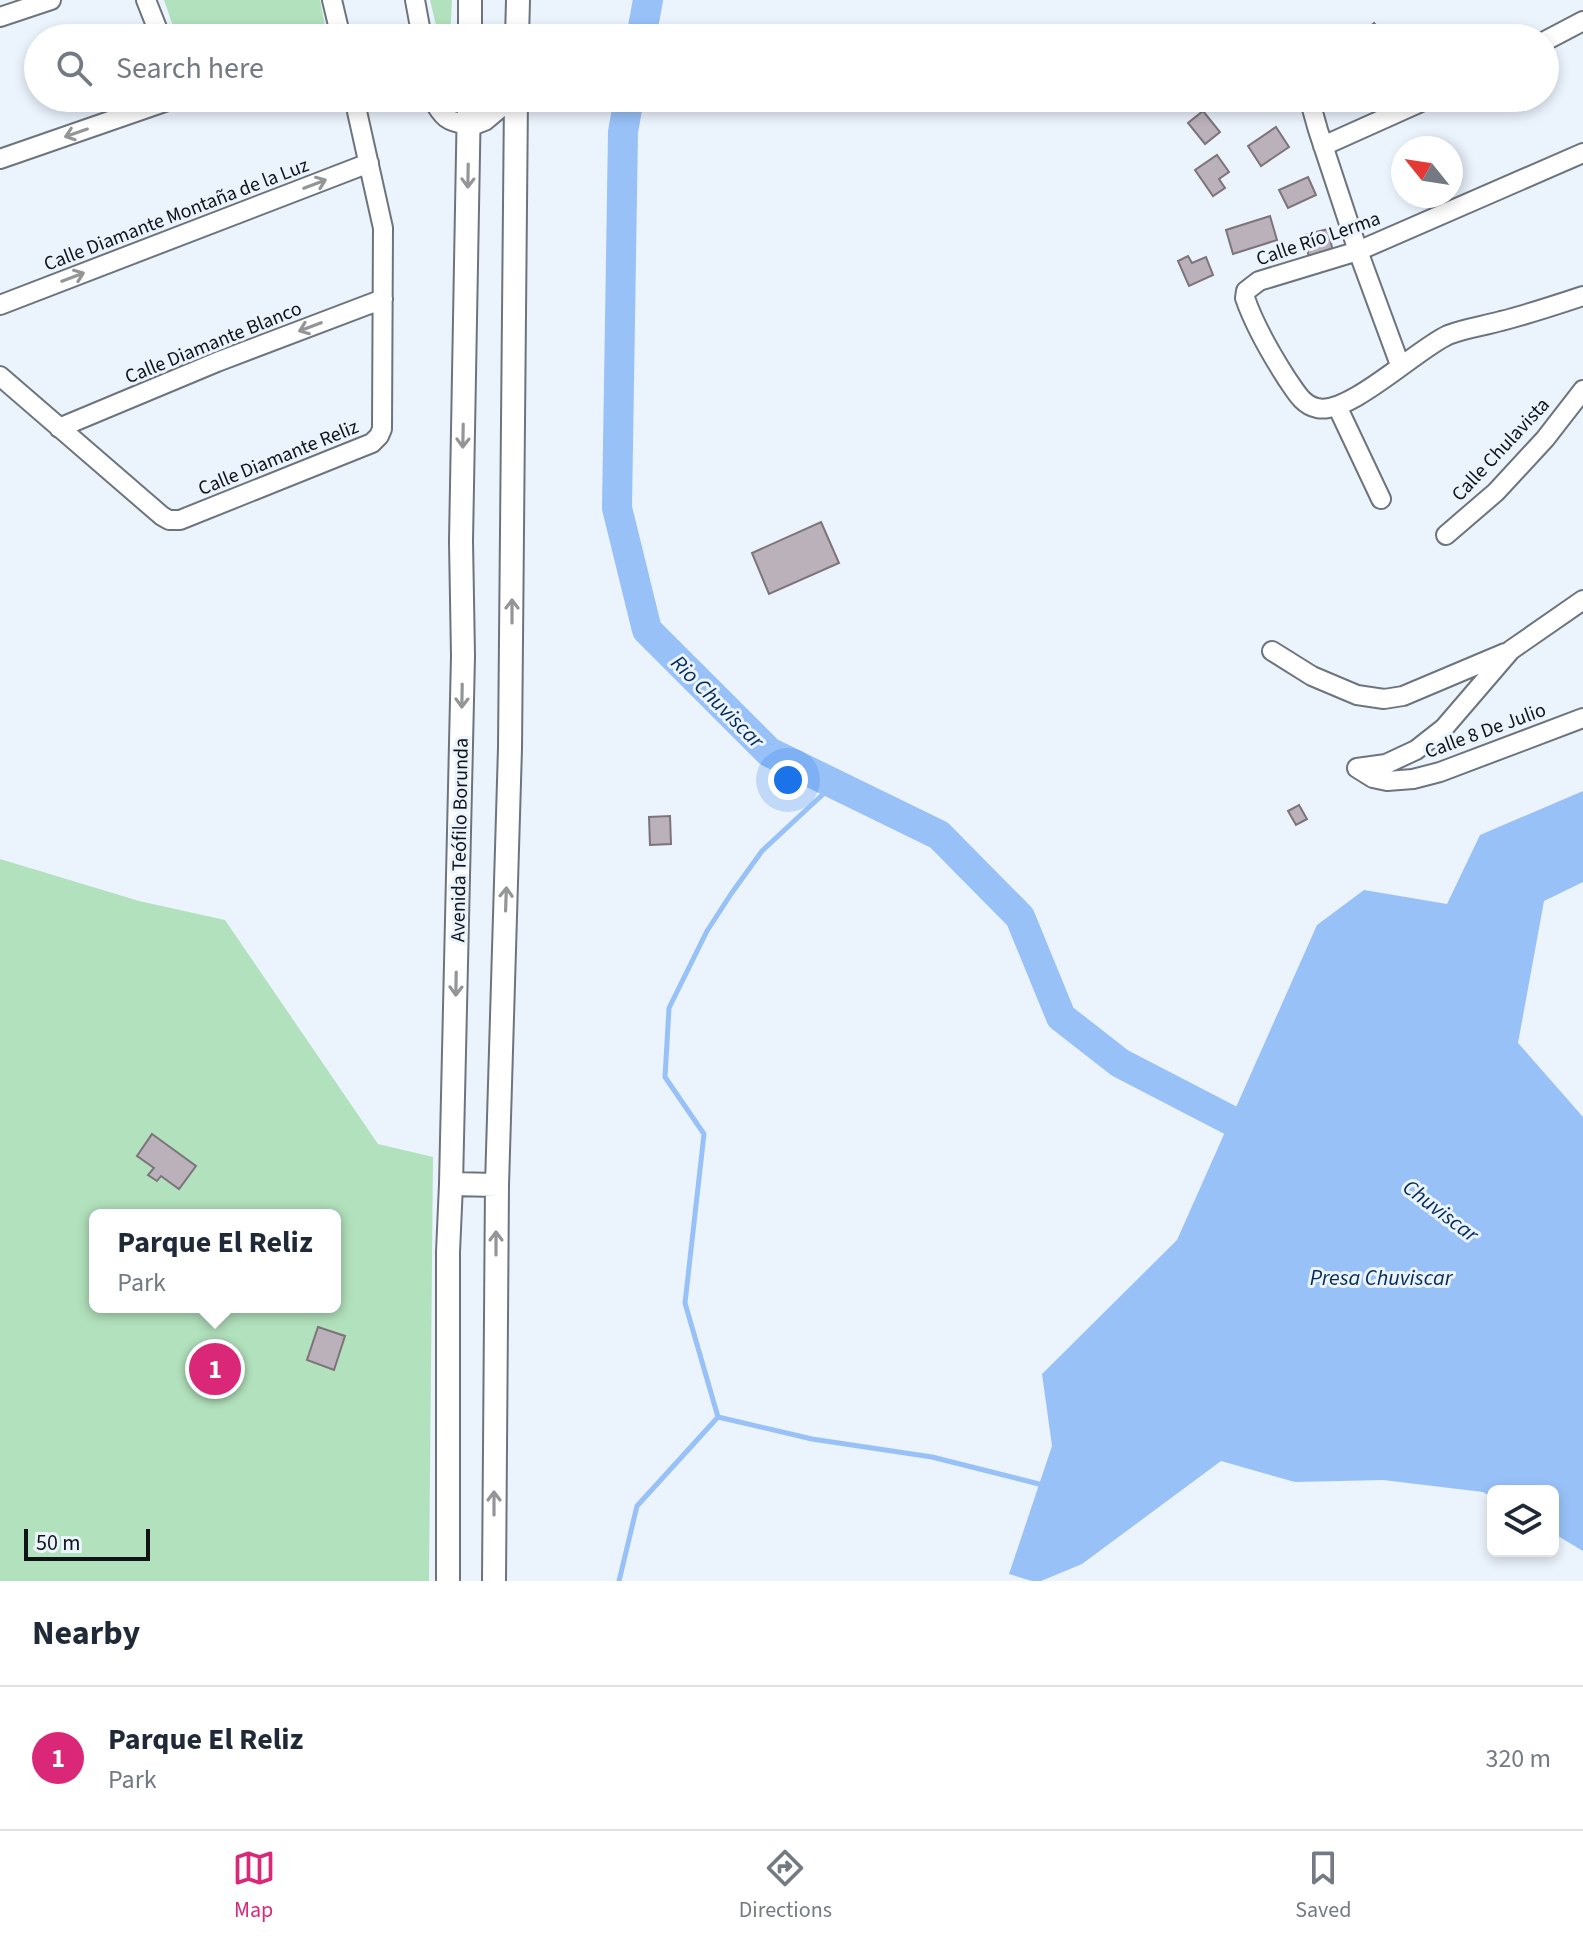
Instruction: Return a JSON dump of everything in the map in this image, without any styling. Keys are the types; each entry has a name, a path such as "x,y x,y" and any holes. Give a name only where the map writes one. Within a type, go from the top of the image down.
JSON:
{"main road":[{"path":"470,0 470,24"},
{"path":"517,24 518,0"},
{"name":"Avenida Teófilo Borunda","path":"448,1581 448,1252 463,671 461,541 469,112"},
{"path":"469,125 492,112"},
{"path":"494,1581 497,1185 510,748 516,112"},
{"path":"451,1184 497,1185"}],"street":[{"path":"0,17 51,0"},
{"path":"146,0 155,24"},
{"path":"335,24 332,0 352,0"},
{"path":"416,0 420,24"},
{"path":"1559,34 1583,21"},
{"path":"0,159 136,112"},
{"name":"Calle Diamante Reliz","path":"0,376 169,520 180,520 367,446 382,429 383,228 357,112"},
{"path":"439,112 452,123 469,125"},
{"path":"1313,112 1358,251 1400,365"},
{"path":"1323,146 1399,112"},
{"name":"Calle Río Lerma","path":"1337,406 1317,408 1301,399 1272,357 1249,309 1246,291 1252,285 1276,275 1358,251 1583,153"},
{"name":"Calle Diamante Montaña de la Luz","path":"0,305 369,163"},
{"path":"1381,499 1337,406 1376,384 1420,351 1448,335 1583,296"},
{"name":"Calle Diamante Blanco","path":"59,428 217,362 383,299"},
{"name":"Calle Chulavista","path":"1446,535 1496,492 1545,439 1583,390"},
{"path":"1272,651 1312,676 1357,695 1384,699 1403,696 1511,650 1583,600"},
{"name":"Calle 8 De Julio","path":"1511,650 1444,728 1426,743 1386,764 1357,768 1373,778 1387,781 1413,779 1440,772 1583,718"}],"green space":[{"path":"164,0 320,0 325,24 172,24"},
{"path":"430,0 452,0 451,24 436,24"},
{"path":"0,859 139,901 225,920 378,1144 433,1157 429,1581 0,1581"}],"water":[{"name":"Presa Chuviscar","path":"1583,791 1583,882 1544,901 1518,1043 1583,1117 1583,1551 1559,1537 1559,1485 1487,1485 1487,1494 1383,1480 1295,1482 1221,1461 1082,1564 1041,1581 1009,1574 1052,1446 1042,1374 1177,1240 1317,925 1364,890 1447,904 1480,835"}],"building":[{"path":"1204,112 1220,132 1205,144 1188,123"},
{"path":"1276,127 1289,147 1261,166 1248,146"},
{"path":"1217,155 1229,172 1219,179 1225,188 1213,196 1195,170"},
{"path":"1308,177 1316,195 1288,208 1279,190"},
{"path":"1270,216 1277,240 1233,254 1226,230"},
{"path":"1328,229 1333,252 1309,258 1304,235"},
{"path":"1188,256 1192,263 1206,257 1213,275 1189,286 1178,261"},
{"path":"821,522 839,563 769,594 752,553"},
{"path":"1299,805 1307,819 1296,825 1288,811"},
{"path":"670,816 671,844 650,845 649,817"},
{"path":"152,1134 196,1166 179,1189 161,1176 157,1181 148,1175 154,1168 137,1156"},
{"path":"318,1327 345,1336 334,1370 307,1360"}],"waterway":[{"name":"Rio Chuviscar","path":"644,24 648,0"},
{"name":"Rio Chuviscar","path":"627,112 623,132 617,508 647,630 769,752 939,835 1020,917 1061,1017 1120,1063 1230,1120 1269,1134"},
{"path":"834,784 762,851 707,931 669,1008 665,1077 704,1134 685,1303 718,1417 812,1439 932,1457 1039,1484"},
{"path":"619,1581 637,1506 718,1417"}],"place":[{"name":"Parque El Reliz","path":"215,1369"}],"water label":[{"name":"Chuviscar","path":"1441,1210"}]}
